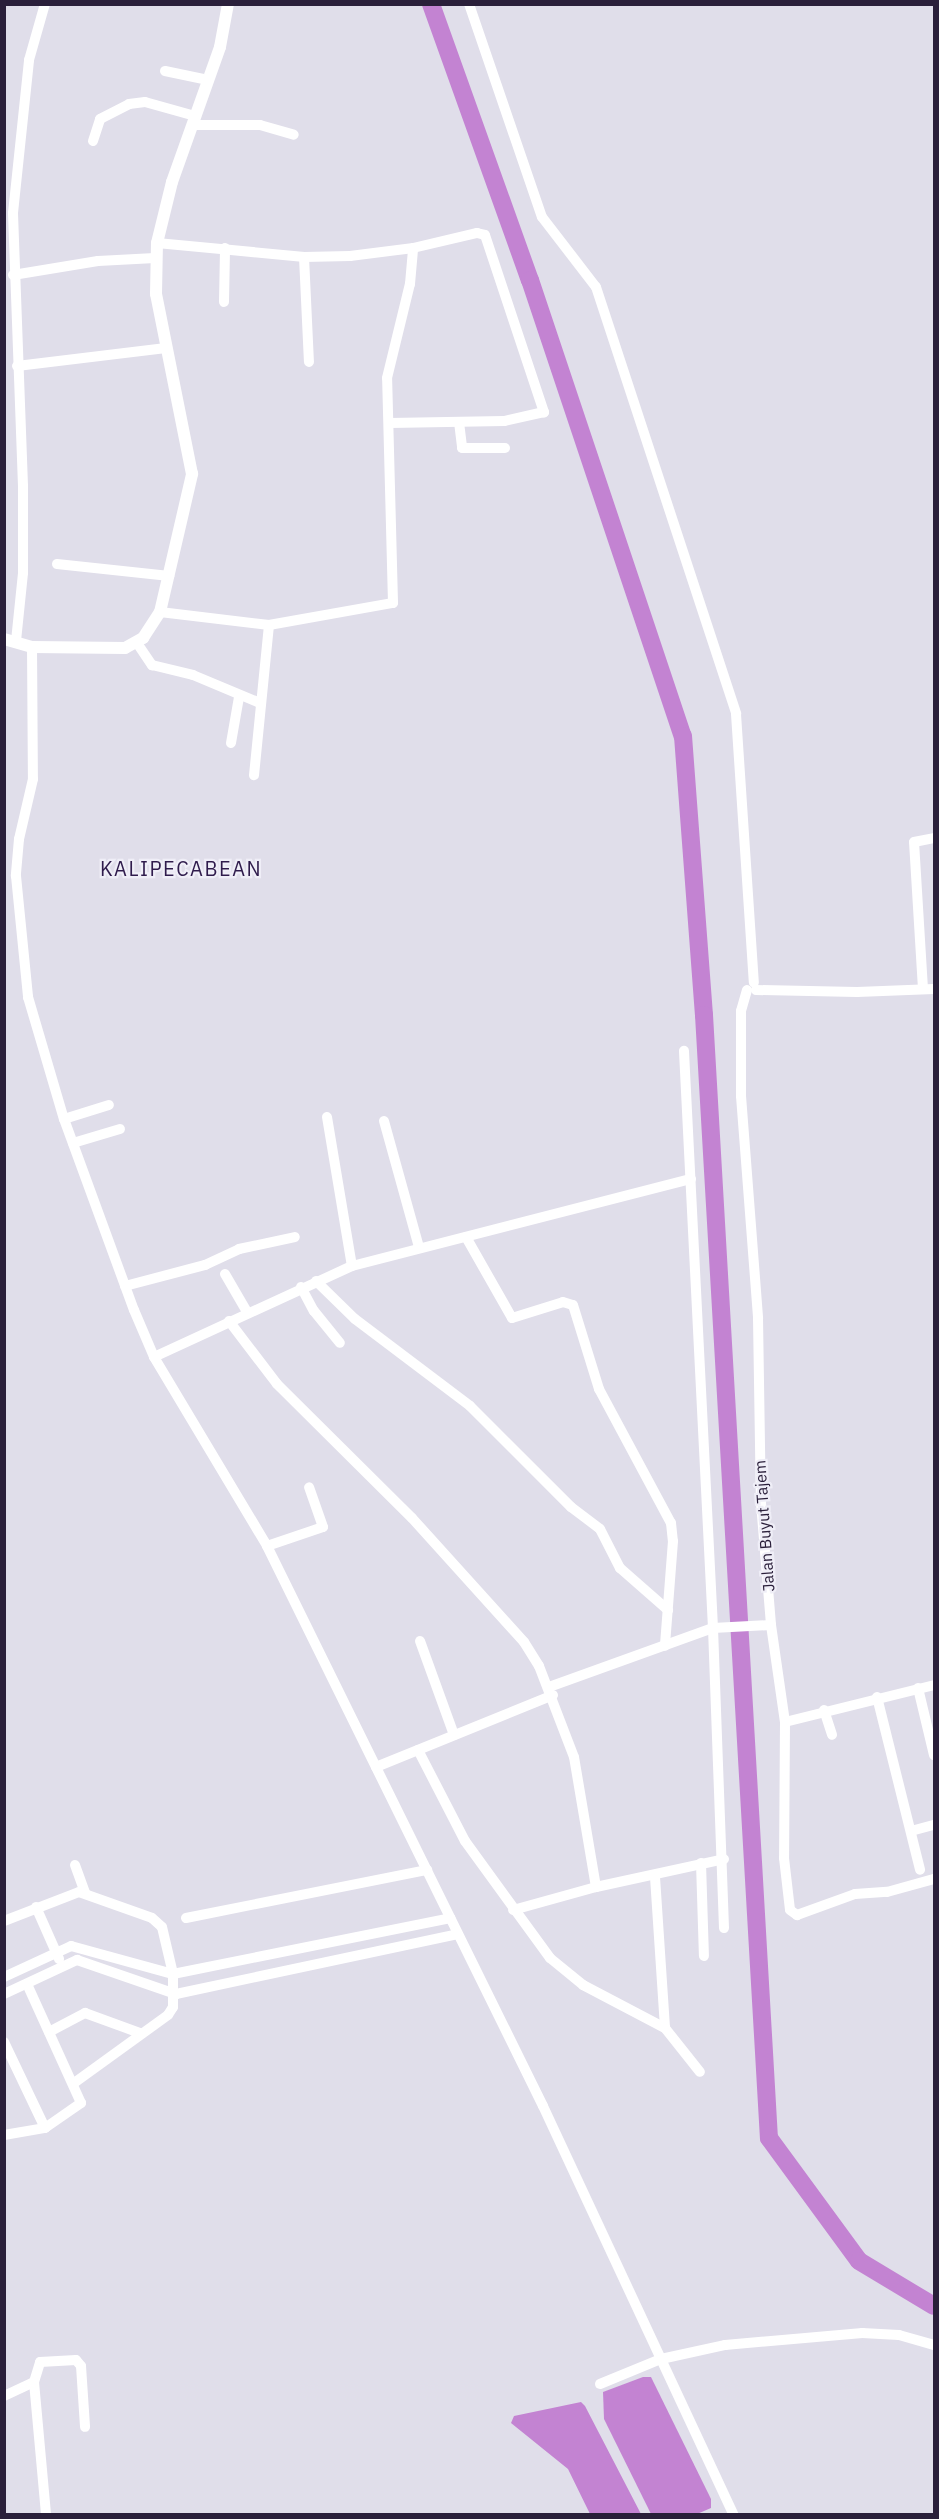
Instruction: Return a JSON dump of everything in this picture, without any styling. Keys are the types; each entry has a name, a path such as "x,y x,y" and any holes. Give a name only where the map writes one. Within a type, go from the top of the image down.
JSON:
{"street":[{"path":"45,4 29,60 13,213 13,275 24,486 23,573 10,640 32,646 117,649 137,643 160,612 192,474 166,348 155,258 157,243 193,121 224,32 228,4"},
{"name":"Jalan Buyut Tajem","path":"469,4 542,217 596,287 736,714 752,987 741,1011 741,1096 758,1318 758,1455 767,1625 785,1722 784,1858 793,1914 855,1894 887,1892 934,1879"},
{"path":"165,71 208,80"},
{"path":"93,141 100,119 129,105 145,102 193,121 260,125 294,135"},
{"path":"157,243 304,257 413,248 477,233 485,235 545,409 541,414 504,421 390,423"},
{"path":"224,302 225,248"},
{"path":"160,612 269,625 393,603 389,360 410,284 413,248"},
{"path":"304,257 309,362"},
{"path":"13,275 98,261 155,258"},
{"path":"17,366 166,348"},
{"path":"459,422 462,448 505,448"},
{"path":"57,564 169,576"},
{"path":"254,775 269,625"},
{"path":"137,643 152,665 194,675 239,697 260,703"},
{"path":"32,646 33,779 19,839 16,876 27,997 64,1119 125,1286 154,1357 267,1546 450,1917 660,2356 732,2513"},
{"path":"231,743 239,697"},
{"path":"923,989 914,842 934,838"},
{"path":"752,987 934,988"},
{"path":"684,1051 715,1628 724,1859 724,1928"},
{"path":"64,1119 109,1105"},
{"path":"327,1117 352,1266"},
{"path":"384,1121 419,1247"},
{"path":"73,1143 120,1129"},
{"path":"154,1357 301,1287 352,1266 691,1179"},
{"path":"125,1286 205,1265 239,1249 295,1237"},
{"path":"466,1237 512,1318 562,1302 573,1305 599,1389 671,1523 673,1541 665,1646"},
{"path":"225,1274 247,1312"},
{"path":"316,1281 355,1319 471,1406 571,1507 600,1529 620,1568 668,1610"},
{"path":"301,1287 314,1311 340,1343"},
{"path":"229,1321 277,1384 412,1518 524,1642 551,1691 573,1757 596,1887"},
{"path":"267,1546 323,1527 309,1487"},
{"path":"374,1763 454,1736 551,1691 715,1628 767,1625"},
{"path":"420,1641 454,1736"},
{"path":"785,1722 824,1710 934,1685"},
{"path":"918,1688 934,1755"},
{"path":"877,1697 920,1870"},
{"path":"824,1710 832,1735"},
{"path":"418,1750 465,1841 550,1958 568,1974 665,2028 700,2072"},
{"path":"911,1831 934,1825"},
{"path":"513,1910 596,1887 655,1876 724,1859"},
{"path":"701,1863 704,1956"},
{"path":"75,1865 85,1893"},
{"path":"186,1918 427,1870"},
{"path":"655,1876 665,2028"},
{"path":"4,1922 68,1894 85,1893 158,1922 176,1974 180,1993 168,2015 140,2033 74,2083"},
{"path":"36,1907 62,1965"},
{"path":"4,1977 71,1946 85,1947 176,1974 450,1917"},
{"path":"385,1931 390,1948"},
{"path":"4,1994 62,1965 84,1961 180,1993 458,1934"},
{"path":"4,2135 45,2128 80,2106 74,2083 27,1984"},
{"path":"49,2032 85,2013 140,2033"},
{"path":"4,2042 45,2128"},
{"path":"600,2384 660,2356 725,2344 862,2333 899,2336 934,2345"},
{"path":"46,2514 34,2382 40,2362 80,2361 86,2427"},
{"path":"4,2396 34,2382"}],"shaded area":[{"path":"643,2377 651,2377 711,2499 711,2508 697,2514 651,2514 604,2419 603,2392"},
{"path":"581,2402 641,2514 590,2514 568,2469 511,2423 514,2416"}],"waterway":[{"path":"431,4 530,280 683,736 704,1015 769,2138 859,2261 934,2306"}],"district":[{"name":"KALIPECABEAN","path":"181,868"}]}
